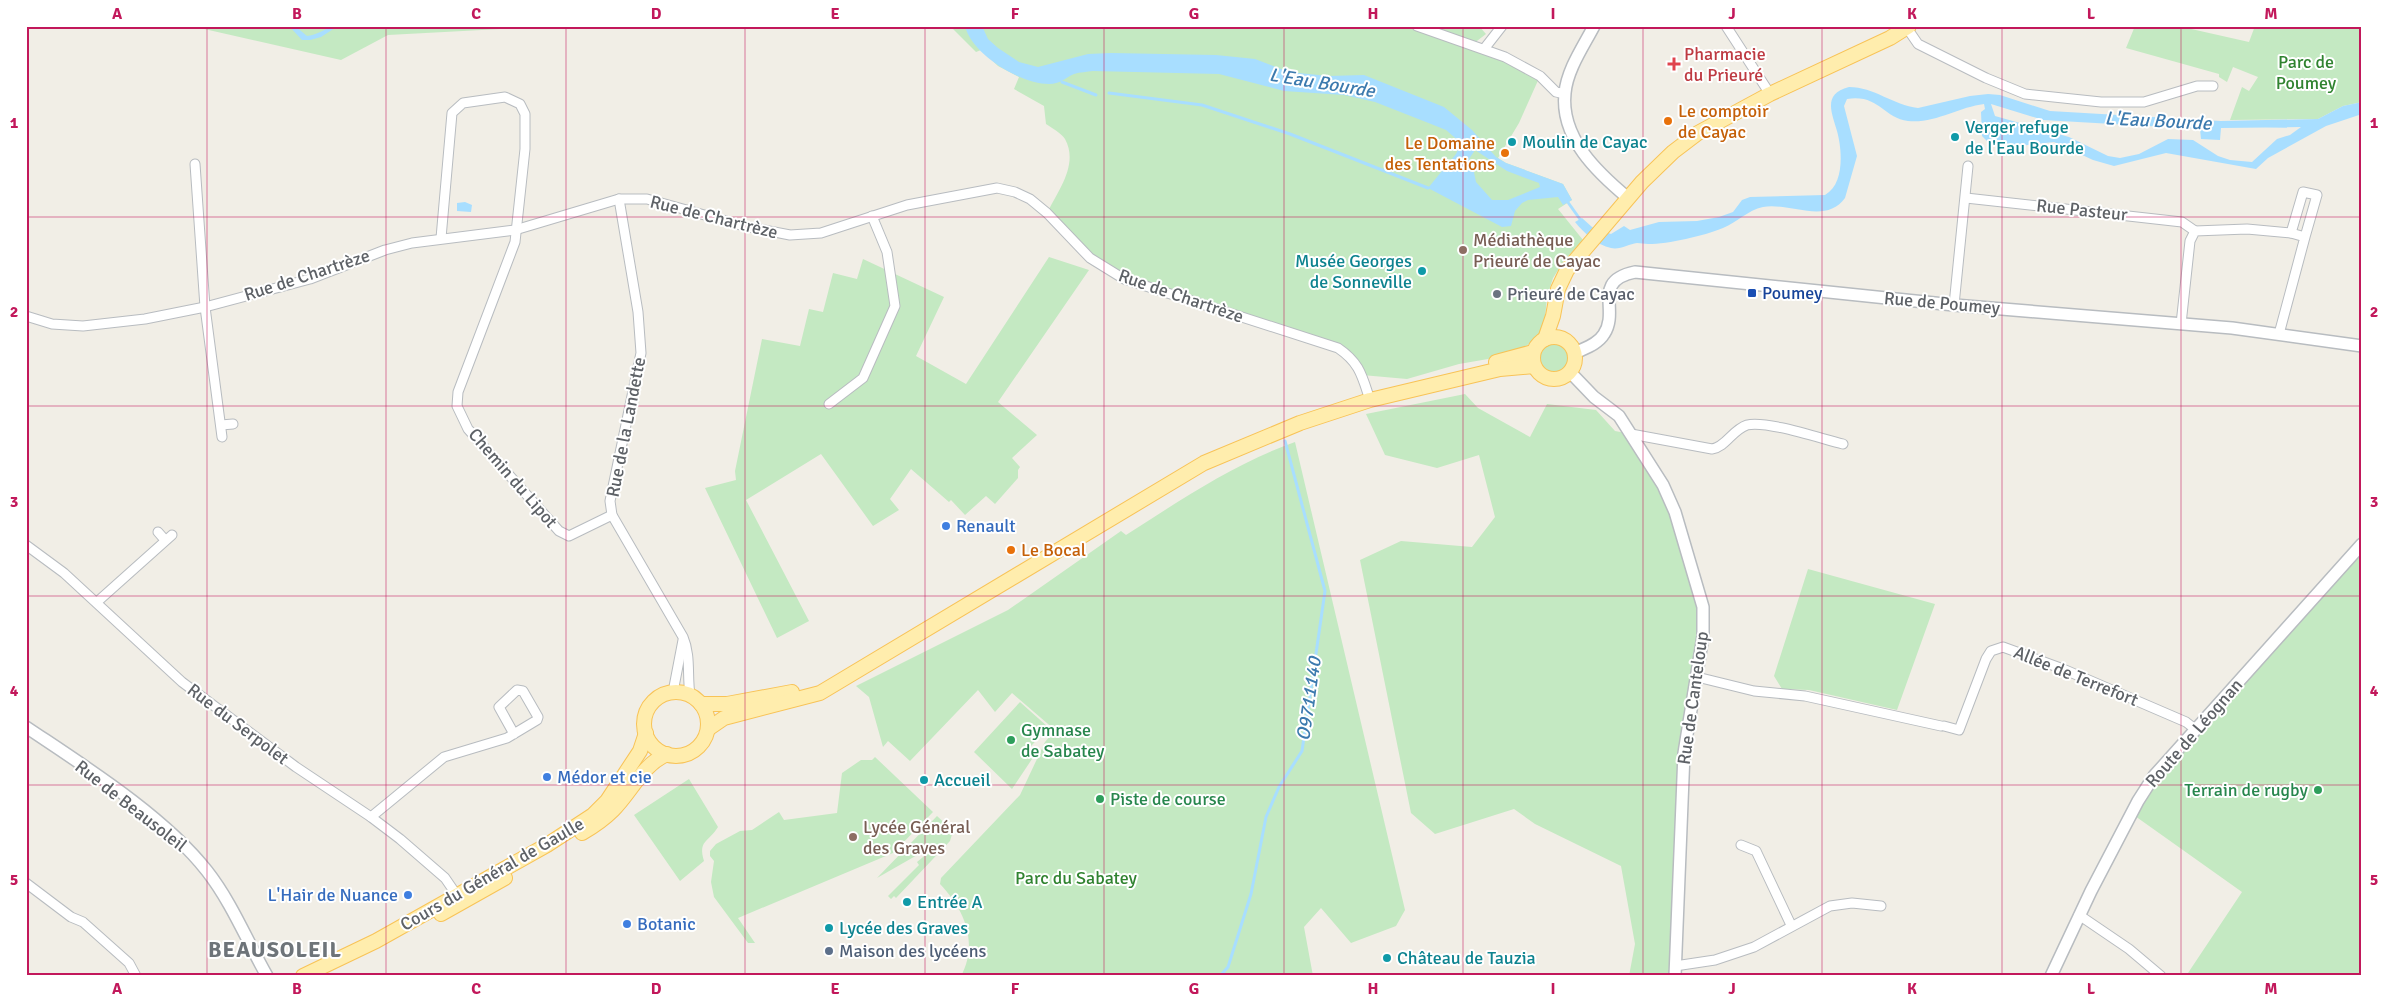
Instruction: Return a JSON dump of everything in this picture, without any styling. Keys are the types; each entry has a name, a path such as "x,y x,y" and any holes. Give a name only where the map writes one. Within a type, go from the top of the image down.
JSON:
{"main road":[{"path":"1534,359 1545,339 1553,316 1561,280 1588,244 1660,164 1686,142 1770,94 1908,27"},
{"path":"1553,316 1560,338"},
{"path":"1534,359 1542,376 1548,378 1560,378 1570,372 1575,363 1575,353 1570,343 1560,338 1545,339"},
{"path":"708,729 706,712 701,704 690,695 673,692 656,699 649,706 645,715 646,733 650,743 667,754 675,756 691,752 702,742 708,729 724,718 806,698 834,684 1246,439 1298,417 1448,372 1520,357 1534,359"},
{"path":"701,704 727,704 834,684"},
{"name":"Cours du Général de Gaulle","path":"324,976 378,950 593,815 607,801 640,751 646,733"},
{"name":"Cours du Général de Gaulle","path":"472,891 599,822 614,810 652,762 667,754"},
{"name":"Cours du Général de Gaulle","path":"303,976 459,899"}],"street":[{"path":"1417,26 1505,57 1540,76 1556,92 1565,94"},
{"path":"1484,49 1502,26"},
{"path":"1594,26 1572,68 1565,94 1567,117 1574,140 1595,168 1628,198"},
{"path":"1726,26 1770,94"},
{"path":"1908,27 1918,44 1986,78 2025,94 2101,102 2144,102 2197,86 2213,86"},
{"path":"441,238 450,117 453,111 463,103 505,97 520,104 525,114 525,149 515,230"},
{"path":"195,164 205,307 222,437"},
{"path":"1954,305 1968,166"},
{"name":"Rue de Chartrèze","path":"26,316 52,324 83,326 146,319 205,307 310,278 412,242 515,230 619,199 647,199 744,226 790,236 821,233 906,205 998,188 1015,192 1030,199 1047,213 1090,258 1124,279 1338,348 1352,357 1361,372 1369,396"},
{"path":"2279,334 2317,195 2303,192 2292,233"},
{"name":"Rue Pasteur","path":"1966,198 2182,222 2195,231"},
{"name":"Rue de la Landette","path":"619,199 638,312 641,353 610,501 612,516 683,637 688,651 690,695"},
{"path":"829,404 863,378 895,306 887,252 872,216"},
{"path":"2182,324 2190,241 2195,231 2207,228 2247,229 2292,233 2305,237"},
{"name":"Chemin du Lipot","path":"515,230 515,242 458,392 457,406 468,429 559,531 569,536 612,516"},
{"name":"Rue de Poumey","path":"1575,353 1598,341 1604,334 1609,321 1607,296 1611,287 1624,274 1635,272 1954,305 2182,324 2279,334 2362,346"},
{"name":"Rue de Canteloup","path":"1570,372 1594,397 1613,410 1631,434 1663,485 1671,501 1703,606 1703,636 1684,753 1675,971"},
{"path":"221,425 233,424"},
{"path":"1631,434 1712,449 1718,448 1734,432 1744,426 1760,424 1843,444"},
{"path":"97,602 168,537 158,532"},
{"name":"Route de Léognan","path":"2051,976 2079,915 2144,791 2195,729 2362,544"},
{"name":"Rue du Serpolet","path":"26,545 64,573 182,682 296,767 371,817 445,878 459,899"},
{"path":"673,692 680,666 683,637"},
{"name":"Allée de Terrefort","path":"1697,677 1754,691 1805,696 1959,730 1986,659 1991,651 2003,647 2063,669 2186,722 2195,729"},
{"path":"371,817 444,757 464,750 486,746 514,734 537,720 538,717 523,691 517,690 499,706 514,734"},
{"name":"Rue de Beausoleil","path":"26,727 115,789 188,850 218,886 267,976"},
{"path":"1741,845 1756,851 1791,925"},
{"path":"26,883 71,917 83,922 129,963 136,976"},
{"path":"1675,971 1754,947 1791,925 1830,906 1852,903 1881,906"},
{"path":"2079,915 2129,949 2162,976"},
{"path":"313,976 366,950 379,939"}],"green space":[{"path":"191,26 556,26 388,35 341,60"},
{"path":"950,26 1479,26 1486,34 1473,44 1540,76 1519,123 1498,158 1506,163 1563,184 1572,200 1558,209 1583,240 1564,261 1553,278 1547,297 1545,318 1540,334 1517,354 1459,364 1407,379 1362,375 1351,357 1109,271 1047,213 1061,187 1070,158 1069,148 1065,139 1046,124 1044,106 1014,89 1019,77 998,66 981,50 976,52"},
{"name":"Parc de Poumey","path":"2135,26 2178,26 2249,42 2255,26 2360,26 2362,27 2362,102 2343,106 2318,119 2230,120 2242,87 2249,91 2258,77 2233,67 2227,82 2219,77 2219,74 2126,48"},
{"path":"1049,257 1089,270 998,402 1037,435 1012,458 1020,467 1018,478 995,504 986,496 965,515 951,500 949,502 911,469 890,499 899,510 873,526 821,454 746,500 809,621 777,638 705,488 736,480 735,471 762,339 800,346 809,309 823,312 833,273 857,279 863,259 944,297 916,356 966,384"},
{"path":"1554,342 1560,343 1565,347 1569,352 1569,364 1565,369 1560,373 1554,374 1548,373 1543,369 1539,364 1538,358 1539,352 1543,347 1548,343"},
{"path":"1465,394 1478,408 1530,437 1547,404 1596,410 1615,431 1631,434 1663,485 1703,607 1684,753 1675,976 1629,976 1635,944 1621,866 1535,824 1514,809 1435,834 1411,813 1360,560 1401,541 1472,547 1495,517 1479,455 1437,468 1385,455 1366,414"},
{"name":"Parc du Sabatey","path":"1295,442 1405,910 1396,926 1351,943 1321,908 1304,927 1313,976 961,976 969,951 969,939 962,915 949,894 940,884 941,878 1020,795 1045,742 1055,730 1012,693 995,712 978,690 910,761 888,741 883,747 869,697 856,686 1008,610 1121,531 1126,535 1229,472"},
{"path":"2362,551 2362,976 2186,976 2242,892 2135,816 2160,778 2189,743 2279,646"},
{"path":"1808,569 1935,604 1897,710 1809,690 1782,689 1774,676"},
{"name":"Gymnase de Sabatey","path":"1020,702 1048,727 1025,753 1032,759 1012,789 974,752"},
{"path":"875,757 933,812 893,853 738,918 755,943 748,943 714,897 711,882 714,861 710,856 710,851 716,844 740,831 752,830 779,812 784,820 837,813 842,773 861,760 872,760"},
{"path":"689,779 718,827 703,845 702,854 704,861 680,881 634,815"},
{"path":"937,816 953,831 950,841 896,898 894,896 891,899 888,896 919,865 917,862 934,848 933,846 877,878"}],"water":[{"path":"289,26 295,26 307,36 330,27 338,26 321,37 302,40"},
{"path":"965,26 982,26 988,39 998,48 1019,62 1038,67 1088,54 1216,55 1255,59 1289,72 1328,76 1364,75 1444,107 1472,130 1496,157 1506,163 1563,184 1572,200 1563,205 1558,197 1528,200 1522,203 1515,211 1511,226 1502,227 1428,188 1456,154 1461,143 1446,130 1375,102 1344,95 1284,91 1219,74 1093,71 1074,74 1053,84 1038,83 1025,79 999,66 987,57 969,37","holes":["1475,150 1507,171 1539,183 1540,187 1508,200 1492,200 1476,182 1472,163 1469,159"]},
{"path":"1849,87 1867,90 1918,108 1970,96 1988,94 2000,95 2050,111 2221,121 2318,119 2343,106 2362,102 2362,114 2326,126 2268,158 2256,169 2166,153 2114,166 2093,160 2054,142 2003,148 1991,145 1982,136 1981,112 1985,109 1984,104 1965,108 1937,118 1908,121 1892,116 1867,100 1858,98 1847,99 1844,106 1857,156 1845,198 1837,206 1828,210 1818,211 1773,206 1763,207 1752,211 1728,226 1706,234 1676,241 1656,244 1637,243 1618,248 1611,248 1596,241 1575,222 1582,218 1592,227 1611,234 1624,226 1630,230 1659,222 1697,221 1719,217 1733,212 1742,200 1750,197 1825,195 1836,183 1839,175 1841,156 1839,138 1831,105 1835,94","holes":["1991,104 2043,120 2200,129 2201,139 2220,140 2221,128 2301,127 2290,135 2277,139 2252,162 2230,160 2218,156 2193,140 2168,139 2139,154 2120,158 2108,156 2069,137 1995,116"]},
{"path":"465,202 472,205 471,212 457,211 457,203"}],"waterway":[{"path":"1062,82 1096,95"},
{"path":"1109,93 1202,105 1290,134 1428,188"},
{"name":"L'Eau Bourde","path":"1567,201 1582,222"},
{"name":"O9711140","path":"1220,976 1228,967 1251,894 1266,817 1279,787 1302,751 1325,591 1285,441"}],"place":[{"name":"Pharmacie du Prieuré","path":"1674,64"},
{"name":"Le comptoir de Cayac","path":"1668,121"},
{"name":"Verger refuge de l'Eau Bourde","path":"1955,137"},
{"name":"Moulin de Cayac","path":"1512,142"},
{"name":"Le Domaine des Tentations","path":"1505,153"},
{"name":"Médiathèque Prieuré de Cayac","path":"1463,250"},
{"name":"Musée Georges de Sonneville","path":"1422,271"},
{"name":"Poumey","path":"1752,293"},
{"name":"Prieuré de Cayac","path":"1497,294"},
{"name":"Renault","path":"946,526"},
{"name":"Le Bocal","path":"1011,550"},
{"name":"Gymnase de Sabatey","path":"1011,740"},
{"name":"Médor et cie","path":"547,777"},
{"name":"Accueil","path":"924,780"},
{"name":"Terrain de rugby","path":"2318,790"},
{"name":"Piste de course","path":"1100,799"},
{"name":"Lycée Général des Graves","path":"853,837"},
{"name":"L'Hair de Nuance","path":"408,895"},
{"name":"Entrée A","path":"907,902"},
{"name":"Botanic","path":"627,924"},
{"name":"Lycée des Graves","path":"829,928"},
{"name":"Maison des lycéens","path":"829,951"},
{"name":"Château de Tauzia","path":"1387,958"}],"district":[{"name":"BEAUSOLEIL","path":"275,949"}]}
